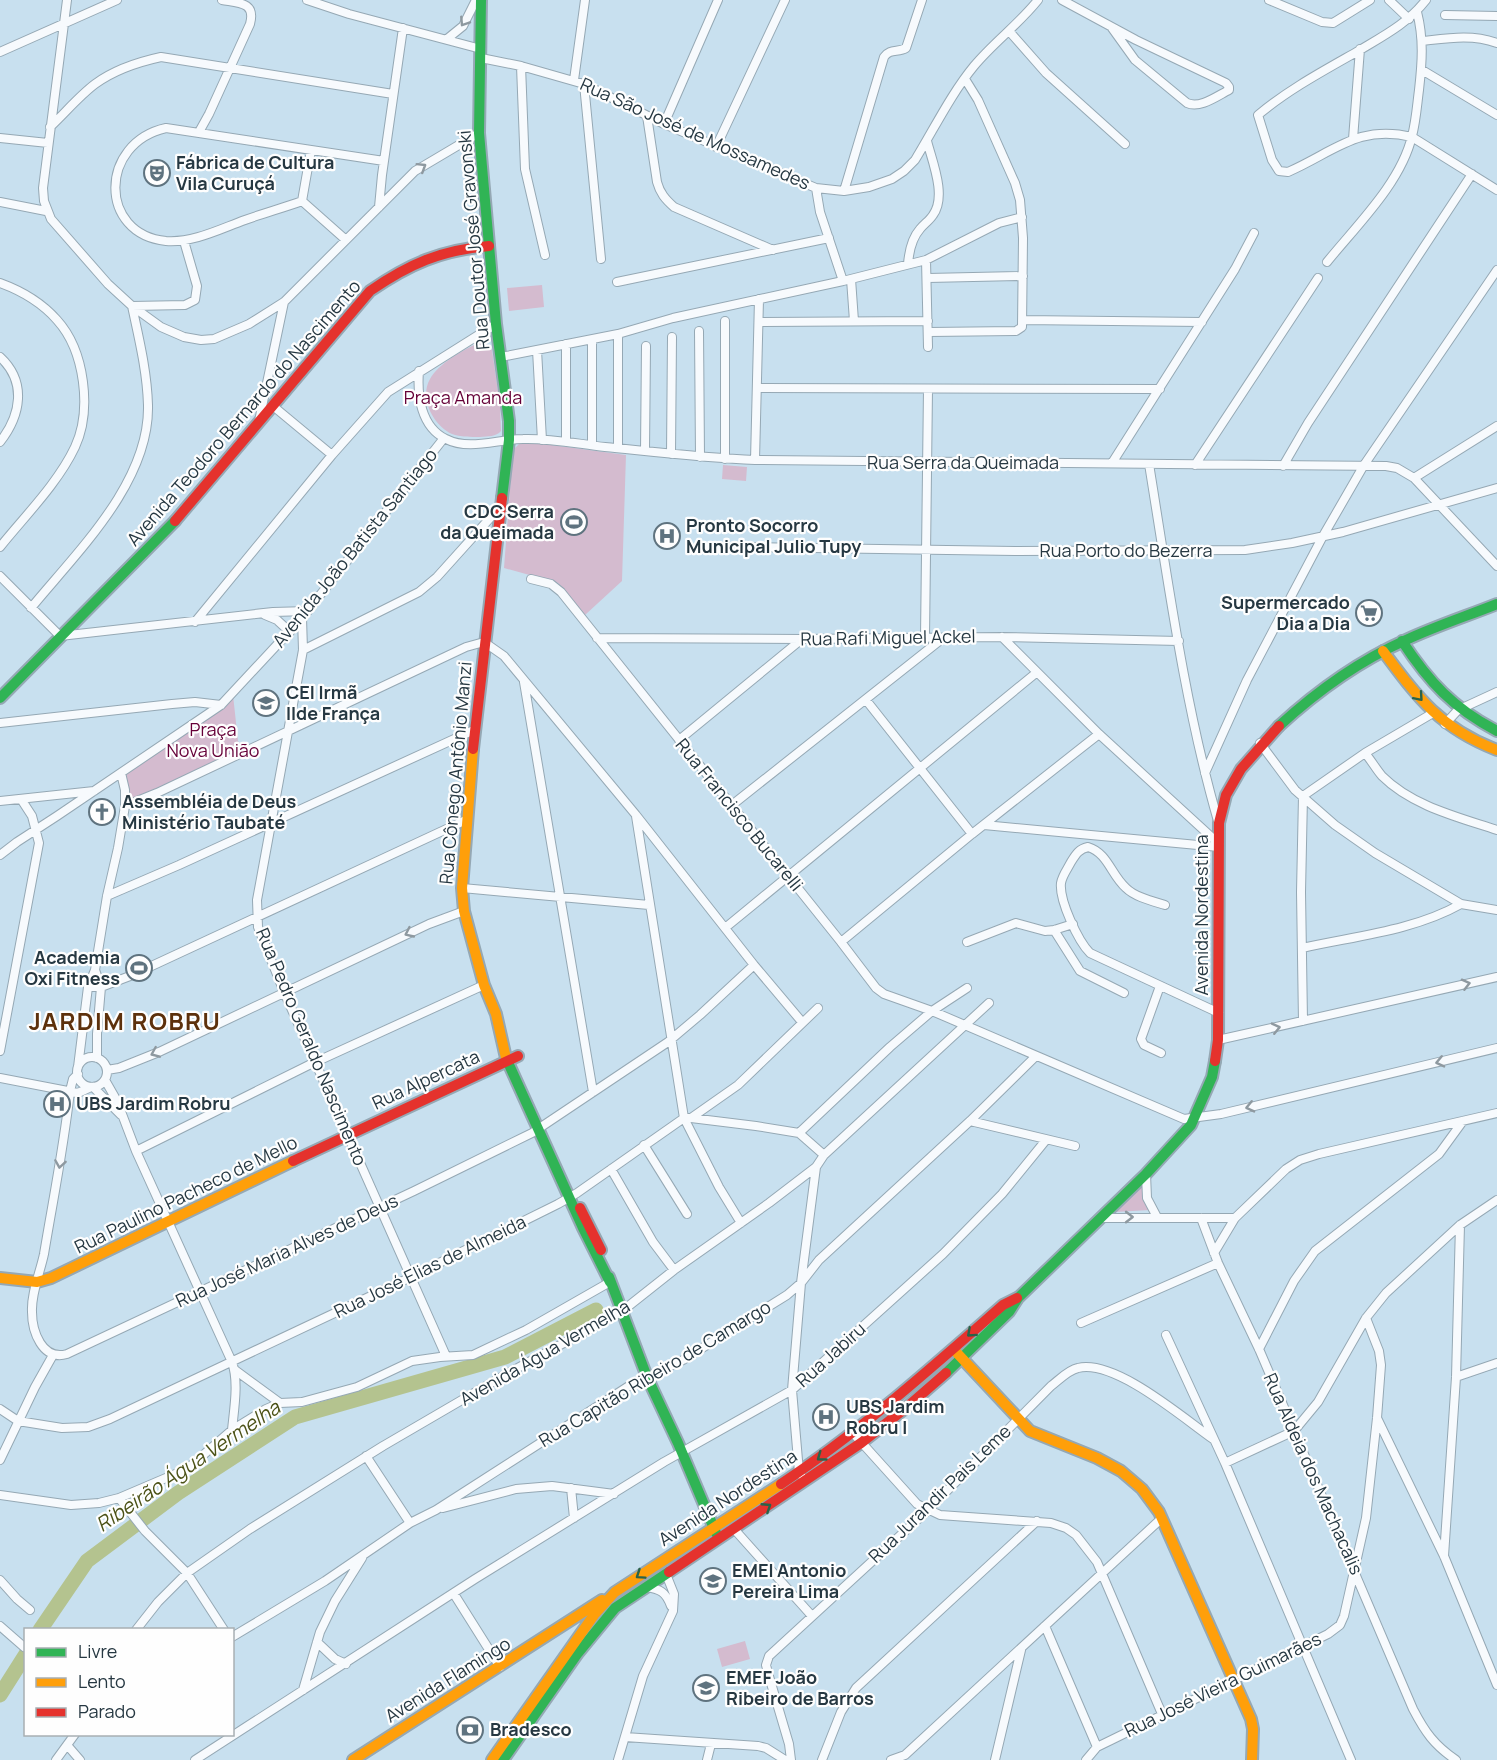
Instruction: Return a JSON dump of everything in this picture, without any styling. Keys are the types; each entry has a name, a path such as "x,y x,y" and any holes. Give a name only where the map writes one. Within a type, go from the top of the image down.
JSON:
{"street":[{"path":"67,0 43,188 46,211 85,259 132,306 161,327 184,337 201,340 214,339 232,333 284,302 415,171 479,134"},
{"path":"0,52 117,0"},
{"path":"199,132 253,15 245,5 222,0"},
{"name":"Rua São José de Mossamedes","path":"307,0 349,14 447,39 481,54 574,80 664,124 816,188 844,191 863,189 892,179 904,171 927,141 965,79 986,53 1038,0"},
{"name":"Rua Doutor José Gravonski","path":"447,39 463,26 478,0"},
{"name":"Rua Doutor José Gravonski","path":"478,0 481,54 479,134 496,324 509,420 509,440"},
{"path":"574,80 585,0"},
{"path":"664,124 718,0"},
{"path":"717,147 785,0"},
{"path":"844,191 884,57 892,51 902,51 906,48 922,0"},
{"path":"1062,0 1112,28 1226,83 1229,87 1210,99 1192,105 1187,103 1135,60 1112,28"},
{"path":"1269,0 1322,22 1333,23 1370,0"},
{"path":"1389,0 1409,19"},
{"path":"1426,0 1409,19 1285,95 1258,115 1274,165 1279,171 1288,172 1353,138 1387,132 1412,137 1497,190"},
{"path":"1327,262 1391,182 1403,162 1412,137 1422,69 1423,41 1417,12"},
{"path":"1445,15 1497,16"},
{"path":"379,207 403,27"},
{"path":"1009,32 1046,73 1125,144"},
{"path":"1423,41 1459,36 1497,43"},
{"path":"1353,138 1360,50"},
{"path":"50,127 94,84 114,73 161,57 229,70 393,94"},
{"path":"521,66 525,169 545,255"},
{"path":"1422,69 1497,115"},
{"path":"929,332 1016,331 1021,329 1022,217 1015,183 978,100 965,79"},
{"path":"584,84 601,259"},
{"path":"647,116 657,182 665,199 674,207 774,251"},
{"path":"302,201 184,241 153,238 132,225 118,205 115,181 125,152 143,136 166,128 384,161"},
{"path":"0,138 48,143"},
{"path":"908,264 913,240 934,214 938,203 938,188 927,141"},
{"path":"302,201 311,150"},
{"path":"1283,466 1308,423 1472,174"},
{"path":"816,188 820,212 847,280 854,321"},
{"path":"302,201 346,240"},
{"path":"0,202 46,211"},
{"path":"501,357 592,340 673,318 847,280 926,260 999,223 1022,217"},
{"path":"1112,463 1235,269 1254,233"},
{"path":"617,282 829,238"},
{"path":"132,306 185,305 195,300 197,286 184,241"},
{"name":"Avenida Teodoro Bernardo do Nascimento","path":"0,698 150,548 370,291 398,272 438,254 461,248 489,246"},
{"path":"926,260 928,347"},
{"path":"1205,775 1247,680 1323,536 1364,465 1497,270"},
{"path":"928,278 1023,276"},
{"path":"1196,465 1318,278"},
{"path":"0,283 31,298 59,322 68,335 79,364 83,387 83,408 76,444 66,465 0,547"},
{"path":"755,460 759,299"},
{"path":"259,423 284,302"},
{"path":"31,608 120,498 134,470 143,441 148,408 146,370 132,306"},
{"path":"1022,320 1202,322"},
{"path":"725,321 725,459"},
{"path":"760,322 928,321"},
{"path":"195,622 332,455 383,397 419,371 496,324"},
{"path":"699,330 700,457"},
{"path":"618,334 618,448"},
{"path":"671,454 672,337"},
{"path":"592,340 592,445"},
{"path":"566,344 567,442"},
{"path":"645,451 646,346"},
{"path":"537,350 542,440"},
{"path":"0,357 11,370 19,398 17,413 9,430 0,441"},
{"path":"419,371 418,384 424,417 444,438 455,443 476,444 509,440"},
{"path":"757,388 1160,389"},
{"path":"925,637 928,389"},
{"path":"273,406 332,455"},
{"path":"1497,426 1414,478 1438,505 1494,558 1497,566"},
{"name":"Avenida João Batista Santiago","path":"0,855 221,705 305,615 444,438"},
{"name":"Rua Serra da Queimada","path":"509,440 523,438 700,457 755,460 1364,465 1397,468 1414,478"},
{"name":"Rua Cônego Antônio Manzi","path":"509,440 474,730 462,888 464,911 484,985 538,1130 570,1197 583,1212 592,1230 647,1377 682,1451 718,1539"},
{"path":"1149,464 1179,641 1205,775 1219,822"},
{"name":"Rua Porto do Bezerra","path":"748,547 927,550 1245,550 1323,536 1497,488"},
{"path":"303,650 418,592 437,577 502,504"},
{"path":"0,576 60,636 285,611 305,615"},
{"name":"Rua Francisco Bucarelli","path":"531,579 556,587 879,992 932,1011 1184,1119 1194,1119"},
{"name":"Avenida Nordestina","path":"503,1760 584,1637 594,1615 615,1592 713,1527 861,1443 907,1407 962,1359 1009,1312 1018,1298 1182,1136 1194,1119 1212,1077 1218,1040 1219,822 1226,794 1260,743 1333,682 1402,641 1497,604"},
{"path":"263,614 277,620 290,632"},
{"name":"Rua Pedro Geraldo Nascimento","path":"305,615 303,650 257,900 258,927 315,1063 446,1356"},
{"path":"1002,637 1099,734 1219,845"},
{"name":"Rua Rafi Miguel Ackel","path":"597,638 1002,637 1179,641"},
{"path":"732,805 943,638"},
{"path":"679,740 802,639"},
{"path":"1402,641 1415,662 1458,710 1497,731"},
{"path":"124,806 157,794 466,647 484,642 504,656 636,815 802,1022"},
{"path":"1383,651 1398,672 1445,724 1465,738 1497,750"},
{"path":"1398,672 1408,660 1415,662"},
{"path":"725,928 789,878 1036,673"},
{"path":"523,681 593,1092"},
{"path":"1445,724 1458,710 1497,692"},
{"path":"866,700 972,834"},
{"path":"0,723 195,702 221,705"},
{"path":"1303,796 1365,753 1433,713"},
{"path":"107,896 474,730"},
{"path":"841,942 972,834 1099,734"},
{"path":"1260,743 1295,790 1335,825 1375,853 1461,904 1497,910"},
{"path":"1365,753 1382,775 1408,796 1453,816 1497,830"},
{"path":"122,773 125,790 118,848 107,896 95,970 88,987 78,1071 83,1084 92,1087 122,1116"},
{"path":"1205,775 1214,789 1226,794"},
{"path":"0,801 95,791"},
{"path":"1303,796 1300,892 1303,1022"},
{"path":"0,1051 38,851 37,830 28,807 21,799"},
{"path":"636,815 687,1118 718,1187 741,1223"},
{"path":"88,987 101,987 130,976 466,820"},
{"path":"984,825 1219,845"},
{"path":"1165,905 1126,888 1097,850 1084,848 1076,853 1061,880 1063,897 1073,924 1090,953 1219,1013"},
{"path":"462,888 650,905"},
{"path":"1302,948 1422,922 1461,904"},
{"path":"107,1070 159,1052 429,924 464,911"},
{"path":"967,942 1016,923 1045,931 1073,924"},
{"path":"1054,930 1080,971 1124,993"},
{"name":"Rua José Maria Alves de Deus","path":"54,1355 67,1354 538,1130 673,1038 754,965"},
{"path":"95,970 101,987 97,1058"},
{"path":"1218,1040 1497,976"},
{"path":"136,1151 315,1063 484,985"},
{"path":"1160,986 1141,1039 1144,1045 1161,1053"},
{"path":"799,1133 867,1067 932,1011 967,988"},
{"name":"Avenida Água Vermelha","path":"137,1628 158,1602 187,1573 250,1529 366,1456 621,1312 674,1270 816,1167 824,1155 989,1003"},
{"name":"Rua José Elias de Almeida","path":"0,1409 18,1421 75,1429 88,1427 233,1366 570,1197 644,1145 738,1085 818,1008"},
{"path":"1194,1119 1497,1048"},
{"name":"Rua Capitão Ribeiro de Camargo","path":"234,1636 632,1384 693,1354 779,1300 801,1283 819,1260 970,1121 1035,1057"},
{"path":"0,1078 70,1091 83,1092 105,1080 107,1070 105,1064 97,1058 84,1060 73,1079 70,1091 57,1179 31,1306 33,1328 44,1348 54,1355 18,1421 0,1460"},
{"name":"Rua Alpercata","path":"348,1134 513,1058"},
{"path":"105,1080 117,1101 136,1151 233,1366 232,1430"},
{"path":"1214,1253 1235,1218 1286,1169 1300,1160 1497,1113"},
{"path":"687,1118 799,1133 824,1155"},
{"path":"970,1121 1075,1146"},
{"path":"1259,1349 1294,1281 1315,1251 1432,1159 1447,1145 1463,1121"},
{"name":"Rua Paulino Pacheco de Mello","path":"37,1282 51,1278 348,1134"},
{"name":"Rua Jabiru","path":"234,1735 682,1451 792,1390 943,1254 1002,1194 1046,1140"},
{"path":"644,1145 687,1214"},
{"path":"802,1477 792,1390 801,1283 816,1167"},
{"path":"611,1169 653,1242 674,1270"},
{"path":"1146,1174 1147,1198 1157,1218"},
{"path":"1225,1463 1294,1431 1318,1402 1366,1318 1386,1293 1460,1226 1497,1200"},
{"path":"1101,1218 1235,1218"},
{"name":"Rua Aldeia dos Machacalis","path":"1202,1218 1218,1263 1259,1349 1413,1709 1425,1732 1440,1749 1456,1760"},
{"path":"1444,1556 1456,1377 1460,1226"},
{"path":"1081,1323 1218,1263"},
{"path":"0,1278 37,1282"},
{"name":"Avenida Água Vermelha","path":"280,1403 302,1402 332,1395 357,1387 412,1361 446,1356 473,1356 610,1282"},
{"name":"Avenida Nordestina","path":"492,1760 584,1637 615,1608 734,1529 802,1477 1004,1305 1018,1298"},
{"name":"Rua José Vieira Guimarães","path":"1086,1760 1096,1747 1328,1634 1340,1625 1366,1518 1377,1418 1381,1365 1379,1351 1366,1318"},
{"path":"1166,1335 1225,1463 1351,1760"},
{"path":"954,1349 1018,1419 1040,1437 1097,1457 1121,1471 1148,1493 1162,1518 1234,1679 1253,1729 1252,1760"},
{"path":"1456,1377 1497,1363"},
{"path":"0,1495 71,1505 99,1503 119,1498 187,1468 232,1430 280,1403 233,1366"},
{"name":"Rua Jurandir Pais Leme","path":"791,1760 789,1744 766,1665 769,1656 928,1510 1065,1374 1077,1368 1088,1367 1102,1370 1136,1384 1213,1439"},
{"path":"1377,1418 1444,1556 1496,1681"},
{"path":"854,1433 917,1504 928,1510 940,1515 1037,1521 1066,1528 1076,1535 1097,1562 1162,1714"},
{"path":"366,1456 410,1523"},
{"path":"436,1510 516,1489 552,1486 614,1494"},
{"path":"571,1488 574,1518"},
{"path":"119,1498 142,1527 187,1573 223,1628"},
{"path":"891,1760 904,1757 1162,1518"},
{"path":"822,1760 841,1712 856,1688 1037,1521"},
{"path":"734,1529 812,1616"},
{"path":"303,1690 320,1632 334,1601 363,1556"},
{"path":"618,1760 643,1676 673,1611 674,1594 666,1574"},
{"path":"0,1580 30,1610"},
{"path":"646,1587 658,1588 663,1592 673,1611"},
{"name":"Avenida Flamingo","path":"353,1760 615,1592"},
{"path":"454,1594 500,1667"},
{"path":"0,1626 24,1647"},
{"path":"1046,1626 1096,1747"},
{"path":"561,1627 573,1629 584,1637"},
{"path":"317,1642 335,1659 346,1664"},
{"path":"995,1760 1022,1649"},
{"path":"56,1760 74,1736"},
{"name":"Rua Jabiru","path":"195,1760 232,1736"},
{"path":"625,1737 766,1748 785,1760"},
{"path":"706,1760 711,1744"},
{"path":"67,1745 80,1760"}],"green space":[{"path":"542,285 544,307 509,311 507,288"},
{"name":"Praça Amanda","path":"478,343 489,345 492,350 500,405 501,431 480,437 455,435 445,430 434,418 427,402 427,386 434,373 445,363"},
{"path":"522,441 626,455 622,581 585,615 558,583 504,568 513,450"},
{"path":"723,465 747,467 746,481 722,479"},
{"name":"Praça Nova União","path":"233,695 238,741 245,752 125,805 123,773"},
{"path":"1143,1186 1150,1210 1115,1212"},
{"path":"745,1641 750,1659 722,1667 717,1649"}],"waterway":[{"name":"Ribeirão Água Vermelha","path":"41,1628 87,1561 178,1493 295,1417 505,1357 596,1310"},
{"name":"Ribeirão Água Vermelha","path":"0,1695 24,1657"}],"traffic: fast":[{"path":"481,0 479,133 496,324 509,421 502,498"},
{"path":"0,698 175,521"},
{"path":"1279,726 1323,689 1372,657 1417,635 1497,604"},
{"path":"1402,641 1443,693 1467,713 1497,731"},
{"path":"506,1058 610,1282"},
{"path":"946,1373 1009,1312 1018,1298 1146,1174 1191,1125 1212,1077 1215,1061"},
{"path":"609,1277 647,1377 716,1533"},
{"path":"503,1760 578,1653 615,1608 669,1572"}],"traffic: slow":[{"path":"1383,651 1432,710 1460,732 1497,750"},
{"path":"473,749 462,888 464,911 484,985 496,1014 506,1058"},
{"path":"0,1278 37,1282 51,1278 293,1161"},
{"path":"957,1353 1030,1431 1097,1458 1121,1471 1142,1489 1159,1512 1251,1719 1252,1760"},
{"path":"492,1760 594,1615 615,1592 781,1484"},
{"path":"353,1760 602,1600"}],"traffic: jam":[{"path":"175,521 370,291 398,273 426,260 456,251 489,246"},
{"path":"473,749 502,498"},
{"path":"1215,1061 1218,1040 1219,823 1226,795 1241,769 1279,726"},
{"path":"293,1161 518,1056"},
{"path":"580,1208 601,1250"},
{"path":"781,1484 867,1421 1003,1305 1017,1298"},
{"path":"669,1572 861,1443 946,1373"}],"place":[{"name":"Fábrica de Cultura Vila Curuçá","path":"157,173"},
{"name":"CDC Serra da Queimada","path":"574,522"},
{"name":"Pronto Socorro Municipal Julio Tupy","path":"667,536"},
{"name":"Supermercado Dia a Dia","path":"1369,613"},
{"name":"CEI Irmã Ilde França","path":"266,703"},
{"name":"Assembléia de Deus Ministério Taubaté","path":"102,812"},
{"name":"Academia Oxi Fitness","path":"139,968"},
{"name":"UBS Jardim Robru","path":"57,1104"},
{"name":"UBS Jardim Robru I","path":"826,1417"},
{"name":"EMEI Antonio Pereira Lima","path":"713,1581"},
{"name":"EMEF João Ribeiro de Barros","path":"706,1688"},
{"name":"Bradesco","path":"470,1730"}],"district":[{"name":"JARDIM ROBRU","path":"125,1022"}]}
